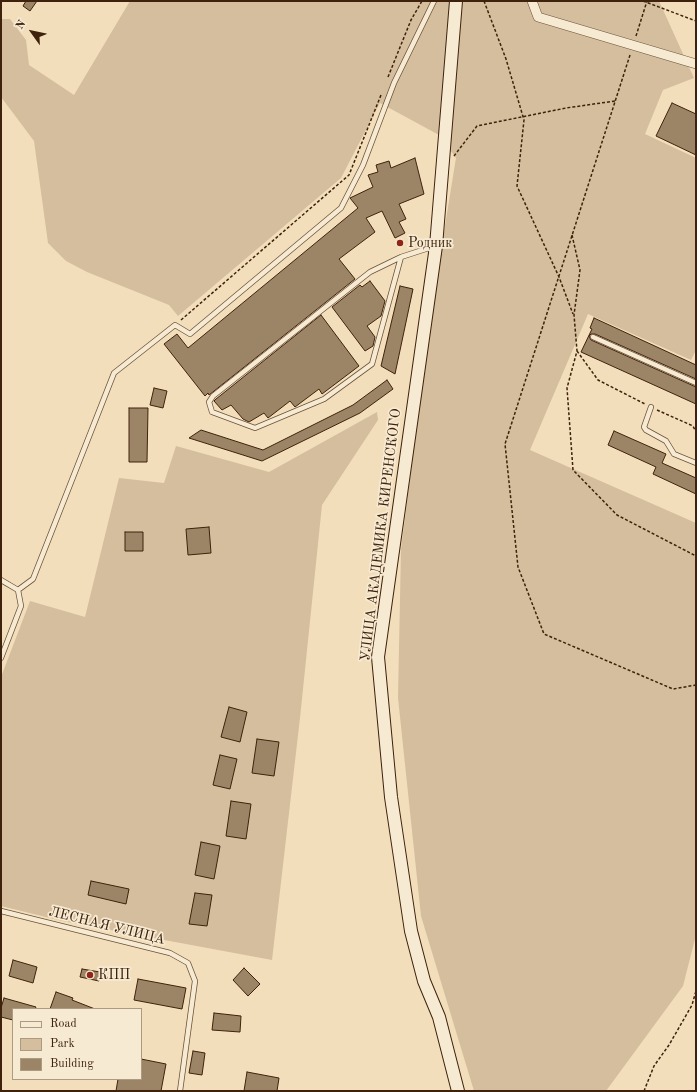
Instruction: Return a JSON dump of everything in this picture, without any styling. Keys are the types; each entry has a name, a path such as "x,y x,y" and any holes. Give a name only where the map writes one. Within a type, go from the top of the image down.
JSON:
{"main road":[{"name":"УЛИЦА АКАДЕМИКА КИРЕНСКОГО","path":"456,1 436,246 378,657 391,797 411,931 424,981 439,1017 458,1091"}],"street":[{"path":"532,1 538,17 696,64"}],"lane":[{"path":"18,590 33,579 114,373 175,325 190,334 341,208 363,165 394,83 434,1"},
{"path":"401,257 372,364 324,399 255,428 212,412 209,402 213,396 370,272 401,257 436,246"},
{"path":"593,338 696,383"},
{"path":"651,407 644,427 646,430 666,441 674,454 696,463"},
{"path":"1,580 18,590 21,606 1,658"},
{"name":"ЛЕСНАЯ УЛИЦА","path":"1,911 170,953 188,963 195,981 180,1091"}],"path":[{"path":"387,79 411,20 422,1"},
{"path":"484,1 506,59 524,120 517,186 574,315"},
{"path":"643,1 696,21"},
{"path":"647,2 505,444 518,567 544,634 673,689 696,685"},
{"path":"175,325 348,175 381,94"},
{"path":"443,170 477,126 566,108 615,102"},
{"path":"572,234 580,270 574,315 577,351 566,388 573,470 617,515 696,556"},
{"path":"577,351 598,380 651,407 693,426 696,432"},
{"path":"644,1091 654,1066 669,1045 692,1005 696,991"}],"green space":[{"path":"130,1 659,1 694,78 663,90 645,134 696,158 696,350 691,360 588,314 530,450 696,523 696,935 683,986 606,1091 474,1091 421,916 398,698 401,549 433,299 456,158 439,135 380,103 341,178 178,316 169,305 87,272 66,261 48,243 34,141 1,97 1,19 10,19 26,40 29,65 74,95"},
{"path":"377,412 378,420 322,505 300,718 272,960 62,921 1,906 1,677 30,601 85,617 119,478 164,483 176,446 269,472"}],"building":[{"path":"26,1 37,1 30,11 23,6"},
{"path":"672,103 696,114 696,155 656,136"},
{"path":"415,158 424,194 399,204 406,219 399,222 405,233 395,238 382,211 366,218 375,232 339,259 355,279 209,395 208,393 205,396 164,344 177,334 188,348 358,208 350,198 373,187 368,175 378,172 376,165 389,161 391,168"},
{"path":"370,281 385,301 381,316 367,326 375,337 373,346 365,351 332,307 360,285 362,287"},
{"path":"400,286 413,289 395,374 381,366"},
{"path":"321,315 359,366 322,394 319,389 295,407 290,401 268,418 264,413 249,422 243,419 231,405 222,410 214,401 216,399"},
{"path":"594,318 696,365 696,379 595,334 591,334 589,336 591,340 696,387 696,404 581,352 592,329 590,328"},
{"path":"387,380 393,389 360,413 262,461 189,438 201,430 263,450 353,405"},
{"path":"154,388 167,391 163,408 150,405"},
{"path":"129,408 148,408 147,462 129,462"},
{"path":"614,431 666,454 662,463 696,478 696,494 653,474 656,467 608,445"},
{"path":"209,527 211,553 188,555 186,529"},
{"path":"125,532 143,532 143,551 125,551"},
{"path":"229,707 247,712 240,742 221,737"},
{"path":"257,739 279,742 274,776 252,773"},
{"path":"220,755 237,759 230,789 213,785"},
{"path":"231,801 251,804 246,839 226,836"},
{"path":"201,842 220,846 214,879 195,875"},
{"path":"91,881 129,889 126,904 88,895"},
{"path":"195,893 212,895 207,926 189,924"},
{"path":"13,960 37,967 33,983 9,976"},
{"path":"244,968 260,984 248,996 233,980"},
{"name":"КПП","path":"82,969 100,972 99,981 80,977"},
{"path":"138,979 186,988 182,1009 134,1000"},
{"path":"56,992 73,998 72,1000 92,1008 50,1008"},
{"path":"4,998 36,1007 12,1008 12,1020 1,1017 1,1008"},
{"path":"214,1013 241,1016 240,1032 212,1030"},
{"path":"193,1051 205,1053 202,1075 189,1073"},
{"path":"142,1059 166,1064 161,1091 116,1091 118,1080 142,1080"},
{"path":"247,1072 279,1078 277,1091 244,1091"}],"place":[{"name":"Родник","path":"400,243"},
{"name":"КПП","path":"90,975"}]}
